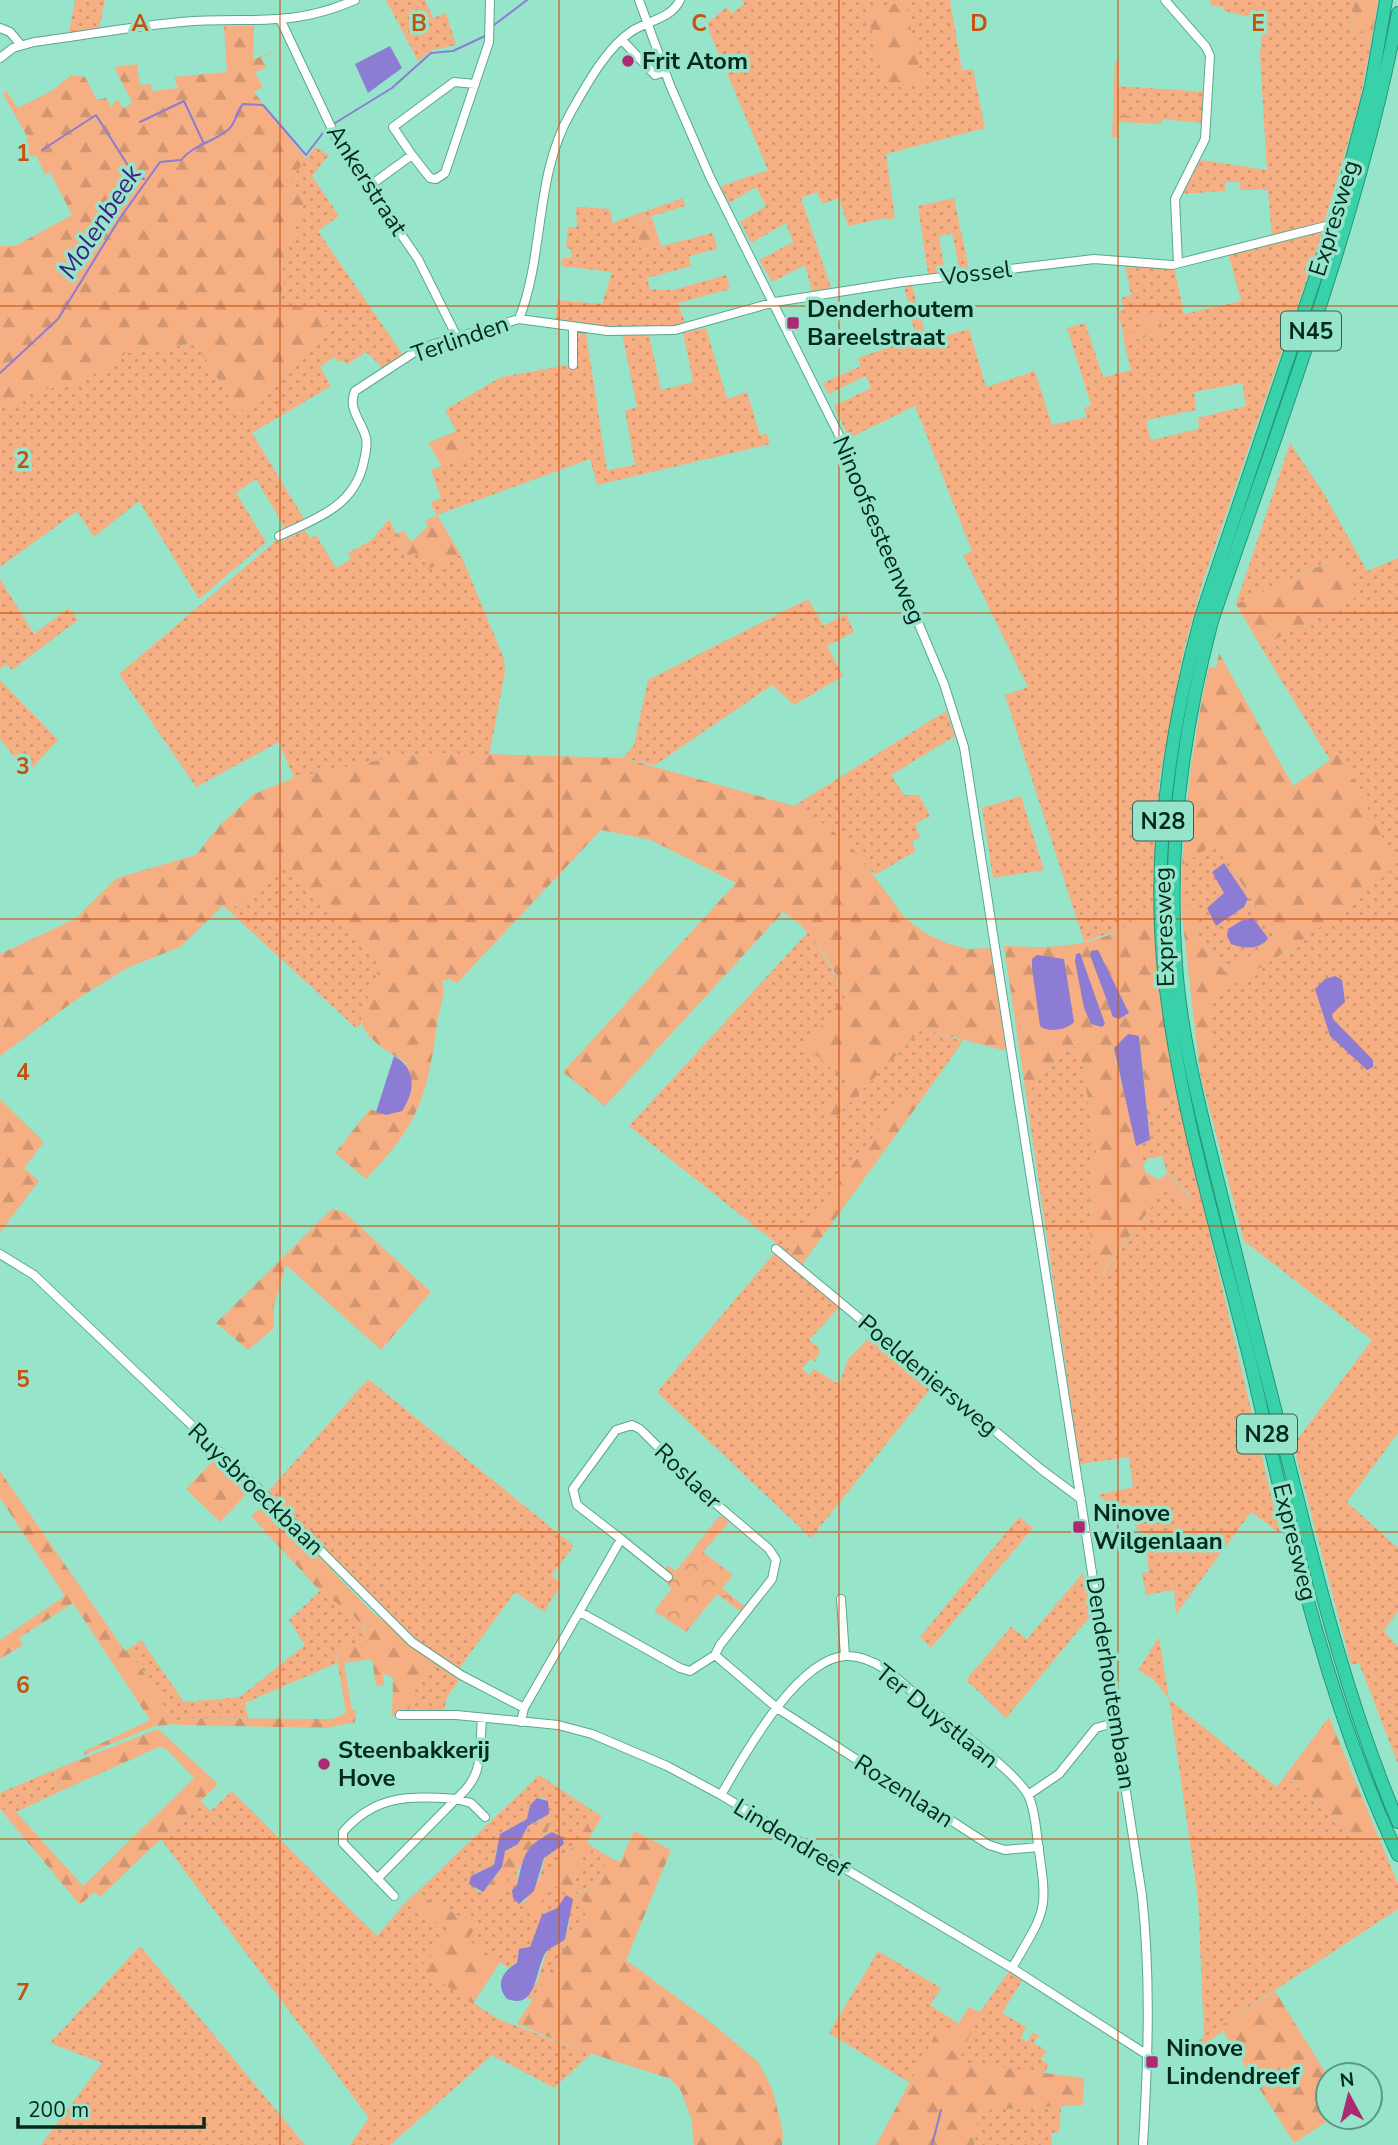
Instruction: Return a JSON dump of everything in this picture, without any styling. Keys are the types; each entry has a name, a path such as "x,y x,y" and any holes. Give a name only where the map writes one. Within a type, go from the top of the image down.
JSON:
{"highway":[{"name":"Expresweg","path":"1386,0 1371,86 1334,224 1175,721 1162,834 1161,932 1174,1044 1223,1257 1315,1624 1355,1749 1398,1854"},
{"name":"Expresweg","path":"1398,13 1377,114 1351,213 1200,642 1175,833 1176,967 1201,1112 1327,1618 1367,1745 1398,1822"}],"street":[{"path":"0,58 21,45 182,22 281,21 321,13 355,0"},
{"path":"475,84 454,82 393,127 430,178 436,179 444,173 475,84 489,42 490,0"},
{"name":"Ninoofsesteenweg","path":"639,0 665,72 710,177 775,302 840,437 957,719 970,775 1008,1015"},
{"name":"Terlinden","path":"279,536 333,509 353,491 360,477 367,440 353,407 355,391 421,348 519,319 531,286 543,193 560,135 592,79 622,40 632,30 670,13 680,0"},
{"path":"1165,0 1210,55 1205,139 1177,190 1175,199 1178,263"},
{"name":"Ankerstraat","path":"281,21 340,146 418,259 457,337"},
{"path":"0,28 10,32 21,45"},
{"path":"622,40 655,75 665,72"},
{"path":"368,187 412,155"},
{"name":"Vossel","path":"519,319 573,328 675,330 775,302 852,288 1094,259 1164,265 1178,263 1334,224"},
{"path":"573,328 573,365"},
{"name":"Denderhoutembaan","path":"1008,1015 1117,1722 1149,1962 1149,2056 1143,2145"},
{"name":"Poeldeniersweg","path":"776,1249 1052,1478 1081,1499"},
{"name":"Ruysbroeckbaan","path":"0,1254 34,1275 264,1494 412,1642 461,1675 524,1707"},
{"name":"Roslaer","path":"668,1577 577,1505 573,1489 616,1430 632,1425 640,1429 708,1497 769,1549 776,1560 772,1579 720,1645 715,1656"},
{"path":"521,1722 524,1707 621,1539"},
{"path":"841,1599 845,1656"},
{"path":"580,1612 680,1668 690,1671 715,1656 777,1708"},
{"name":"Ter Duystlaan","path":"721,1795 759,1730 777,1708 814,1669 845,1656 870,1662 894,1676 1007,1773 1028,1795"},
{"name":"Rozenlaan","path":"777,1708 989,1846 1005,1850 1039,1847"},
{"name":"Lindendreef","path":"400,1715 482,1718 558,1725 592,1734 667,1766 721,1795 1012,1968 1149,2056"},
{"path":"377,1879 470,1787 477,1774 482,1718"},
{"path":"1012,1968 1044,1908 1046,1891 1028,1795 1059,1774 1096,1728 1117,1722"},
{"path":"394,1895 343,1843 345,1829 393,1798 456,1799 471,1802 485,1817"}],"green space":[{"path":"75,0 105,0 99,28 69,33"},
{"path":"386,0 425,0 433,18 446,13 456,45 432,50 418,61"},
{"path":"742,0 950,0 962,70 973,69 985,128 886,154 895,218 848,226 839,198 822,204 817,192 801,198 831,288 812,291 805,265 772,282 759,260 793,242 786,223 751,243 740,222 766,206 756,187 729,203 721,186 768,170 706,24 727,7 732,13 744,4"},
{"path":"1210,0 1352,0 1353,37 1367,27 1365,41 1371,42 1359,106 1324,223 1272,237 1268,190 1240,190 1239,182 1225,182 1225,191 1181,194 1201,160 1267,170 1260,56 1263,20 1224,11 1224,7 1211,6"},
{"path":"1352,0 1378,0 1371,42 1365,41 1366,28 1353,38"},
{"path":"905,1 922,81 888,90 866,11"},
{"path":"224,26 254,26 253,60 281,48 261,58 266,67 255,73 263,87 254,92 306,159 285,187 306,198 282,264 284,284 277,303 331,313 325,328 292,368 239,412 195,343 127,353 82,382 33,392 0,409 0,246 15,246 72,215 50,172 45,175 36,155 28,158 20,144 28,138 3,94 6,91 18,108 53,90 71,75 85,77 97,100 106,98 111,107 117,99 123,108 127,107 132,102 114,67 137,64 140,85 151,84 152,91 178,88 174,77 227,72"},
{"path":"1115,61 1119,62 1117,115 1162,119 1162,124 1119,122 1117,137 1112,137"},
{"path":"1117,86 1206,92 1204,123 1117,115"},
{"path":"315,147 329,155 312,176 339,216 318,231 403,355 382,367 366,352 346,365 343,360 339,362 334,357 320,367 331,386 252,433 304,519 286,529 256,479 236,493 266,542 199,599 139,501 94,537 77,511 0,567 0,409 33,392 82,382 127,353 195,343 239,412 293,367 317,341 330,313 277,303 284,284 282,264 306,198 284,187"},
{"path":"683,198 685,206 635,221 642,251 713,233 717,249 689,256 691,266 647,278 650,289 673,290 726,275 730,289 678,303 686,325 631,329 556,323 557,300 602,304 612,272 561,266 562,258 571,258 571,249 566,248 568,227 577,227 576,207 610,209 612,223"},
{"path":"954,198 969,270 960,271 952,233 939,236 945,273 928,275 918,206"},
{"path":"652,217 661,246 642,251 634,221"},
{"path":"1320,230 1322,234 1203,581 1184,649 1159,782 1154,906 1121,929 1084,942 1005,695 1028,687 963,555 972,551 915,406 849,438 834,406 871,388 866,376 828,394 823,383 861,366 858,358 897,344 896,335 904,332 905,337 915,334 904,286 912,285 927,341 969,329 986,387 1035,371 1052,425 1087,417 1084,408 1091,405 1067,328 1085,323 1103,377 1131,370 1124,342 1162,333 1144,329 1123,334 1118,311 1124,310 1121,298 1131,295 1125,264 1175,270 1184,314 1241,301 1228,253","holes":["1242,383 1246,406 1198,418 1199,429 1151,440 1146,420 1196,410 1194,392"]},
{"path":"1160,311 1162,333 1124,342 1123,334 1144,328 1142,315"},
{"path":"706,328 727,399 747,392 760,435 767,434 770,444 597,485 590,459 437,515 430,503 441,498 431,470 469,455 445,410 501,377 574,364 575,332 586,333 607,470 635,465 625,411 637,407 622,334 649,335 661,390 693,382 683,333"},
{"path":"456,431 469,455 442,466 428,443"},
{"path":"1290,443 1323,492 1367,571 1398,558 1398,1433 1347,1502 1398,1548 1398,1611 1384,1631 1398,1647 1398,1764 1359,1663 1351,1665 1293,1445 1372,1340 1244,1241 1200,1073 1210,1069 1209,1000 1291,948 1341,753 1330,760 1261,647 1359,596 1338,557 1236,604"},
{"path":"437,515 461,555 428,569 423,558 415,553 407,556 396,533 404,531 411,542 428,526 425,521"},
{"path":"389,519 407,556 415,552 423,558 428,569 461,555 504,659 505,672 489,756 447,753 403,755 294,778 279,742 196,787 119,674 278,539 280,542 305,530 310,538 316,535 336,568 351,559 348,553 372,540"},
{"path":"1339,557 1359,596 1261,647 1236,604"},
{"path":"0,579 34,634 69,608 78,620 12,670 6,664 0,669"},
{"path":"808,599 824,626 846,614 854,632 827,646 843,676 794,705 772,685 655,765 623,758 634,745 648,680"},
{"path":"1219,653 1293,786 1340,753 1396,865 1329,921 1209,1000 1210,1070 1200,1073 1181,906 1193,903 1199,936 1225,972 1277,939 1216,843 1182,865 1188,790 1199,716 1209,666 1216,668"},
{"path":"0,680 58,740 27,773 0,739"},
{"path":"946,711 955,736 891,775 904,795 919,795 930,816 915,824 920,837 912,842 916,851 875,875 827,826 794,806"},
{"path":"447,753 623,758 794,806 827,826 856,852 905,918 925,933 967,949 991,948 1006,1051 922,1029 833,1120 825,1113 849,1084 805,1045 847,994 813,938 783,912 605,1106 563,1072 736,883 651,840 601,830 457,983 450,979 442,981 443,996 429,1072 418,1109 398,1142 366,1179 335,1153 370,1109 386,1115 407,1063 371,1038 362,1024 361,1017 383,958 283,867 229,911 223,906 180,947 127,968 77,999 0,1056 0,954 75,919 117,878 196,855 220,825 254,794 294,778 403,755"},
{"path":"1021,796 1044,870 993,878 982,808"},
{"path":"1216,843 1277,939 1225,972 1199,936 1193,904 1181,906 1182,865"},
{"path":"283,866 383,958 361,1017 361,1025 356,1028 229,911"},
{"path":"1154,906 1158,985 1177,1096 1148,1120 1139,1036 1115,1057 1145,1172 1159,1180 1167,1173 1187,1193 1192,1208 1164,1189 1101,1276 1089,1230 1096,1149 1080,1050 1070,1045 1026,1095 1004,946 1047,947 1090,941 1117,931"},
{"path":"809,931 847,995 805,1045 849,1084 826,1113 833,1119 922,1029 963,1041 919,1103 906,1094 787,1252 629,1126"},
{"path":"1070,1045 1080,1049 1096,1149 1089,1230 1102,1276 1164,1189 1191,1208 1190,1195 1167,1173 1162,1156 1147,1159 1143,1165 1136,1146 1150,1140 1148,1120 1177,1096 1280,1533 1251,1512 1176,1614 1174,1590 1146,1595 1142,1573 1149,1571 1146,1552 1150,1548 1158,1552 1161,1546 1134,1526 1142,1514 1128,1504 1121,1514 1098,1495 1133,1487 1129,1457 1080,1464 1026,1095"},
{"path":"906,1093 919,1103 801,1266 787,1252"},
{"path":"0,1099 44,1142 24,1168 39,1181 0,1232"},
{"path":"332,1209 344,1212 431,1292 381,1350 286,1265 274,1305 274,1328 248,1350 216,1323"},
{"path":"775,1252 841,1305 809,1340 820,1349 815,1362 811,1359 802,1369 809,1375 814,1369 839,1384 848,1359 874,1333 935,1383 811,1538 657,1392"},
{"path":"368,1379 574,1546 551,1575 561,1584 544,1612 515,1592 458,1670 409,1634 266,1494"},
{"path":"219,1455 253,1487 220,1522 186,1489"},
{"path":"0,1471 125,1651 129,1649 175,1724 155,1726 84,1755 83,1752 150,1720 73,1603 19,1638 23,1645 0,1659 0,1640 65,1596 0,1498"},
{"path":"267,1502 370,1610 434,1662 413,1693 408,1714 392,1716 393,1678 383,1673 384,1685 376,1686 372,1659 344,1663 352,1710 356,1710 355,1722 326,1728 182,1725 182,1718 332,1719 346,1713 336,1652 349,1644 368,1641 365,1629 352,1614 320,1591 251,1516"},
{"path":"720,1515 729,1522 703,1552 733,1575 722,1588 745,1607 741,1612 717,1594 686,1632 654,1611 672,1588 664,1581 669,1576 666,1568 667,1565 676,1571"},
{"path":"1019,1517 1033,1528 931,1648 920,1637"},
{"path":"1082,1574 1086,1578 1092,1614 1006,1718 966,1680 1011,1627 1027,1639"},
{"path":"320,1591 356,1618 368,1641 349,1644 336,1652 337,1663 245,1703 248,1718 182,1718 182,1725 175,1724 129,1649 141,1640 184,1702 240,1697 305,1645 289,1620"},
{"path":"1159,1637 1169,1699 1154,1680 1138,1670"},
{"path":"434,1662 460,1679 447,1697 444,1711 408,1714 413,1693"},
{"path":"1169,1699 1277,1787 1285,1776 1365,1848 1378,1836 1398,1884 1398,1909 1220,2026 1223,2031 1201,2047 1195,2043 1204,2037 1198,1898"},
{"path":"1329,1717 1378,1836 1365,1848 1285,1776"},
{"path":"158,1729 218,1784 100,1897 94,1892 80,1905 0,1809 16,1812 83,1886 194,1778 165,1748 159,1747 63,1790 54,1770"},
{"path":"54,1770 63,1790 16,1812 0,1809 0,1793"},
{"path":"539,1775 595,1812 574,1846 557,1861 548,1878 539,1880 552,1832 546,1835 551,1820 549,1814 523,1848 518,1844 528,1826 543,1818 548,1801 541,1797 530,1805 527,1819 514,1826 496,1850 494,1865 471,1876 477,1891 483,1892 491,1900 518,1870 517,1885 512,1890 519,1904 525,1901 534,1911 553,1885 570,1892 581,1857 593,1847 611,1858 604,1867 600,1880 575,1895 591,1906 532,2000 526,1996 537,1982 547,1950 561,1941 568,1929 569,1915 564,1899 557,1908 543,1915 526,1952 508,1968 467,1940 476,1925 416,1893"},
{"path":"232,1791 377,1936 405,1903 453,1931 420,1968 498,2019 591,2054 554,2088 492,2055 390,2145 350,2145 369,2118 161,1839 200,1801 211,1811"},
{"path":"595,1812 602,1816 587,1842 593,1847 581,1857 570,1893 553,1885 534,1912 525,1901 539,1880 548,1878 557,1861 574,1846"},
{"path":"549,1814 551,1820 546,1835 538,1839 518,1870 509,1877 500,1895 491,1900 483,1892 498,1873 505,1851 518,1844 523,1847"},
{"path":"634,1831 671,1850 626,1960 713,2024 759,2063 773,2091 783,2133 782,2145 694,2145 691,2118 681,2091 671,2079 583,2051 517,2024 591,1906 575,1896 600,1880 604,1867 611,1858 620,1862"},
{"path":"416,1893 476,1925 468,1940 500,1962 473,2004 420,1968 453,1931 405,1903"},
{"path":"140,1946 305,2145 41,2145 102,2063 50,2043"},
{"path":"878,1951 941,1988 930,2005 958,2023 953,2033 940,2027 910,2083 829,2033"},
{"path":"1009,1971 1023,1979 1002,2013 1026,2027 1021,2038 1027,2042 1033,2032 1039,2036 1033,2043 1047,2051 1041,2059 1049,2065 1044,2073 957,2062 980,2012"},
{"path":"1275,1991 1318,2061 1314,2061 1314,2130 1294,2143 1220,2026"},
{"path":"969,2007 980,2012 958,2062 1084,2078 1083,2105 979,2110 974,2145 876,2145 940,2026 953,2032"},
{"path":"1061,2106 1059,2132 1051,2133 1052,2145 974,2145 979,2110"}],"shaded area":[{"path":"390,46 402,68 368,93 355,64"},
{"path":"1224,863 1248,899 1244,907 1216,926 1207,908 1224,893 1212,872"},
{"path":"1253,918 1268,938 1265,942 1251,947 1231,944 1227,936 1228,929"},
{"path":"1098,950 1129,1013 1119,1019 1113,1017 1090,955 1091,951"},
{"path":"1080,953 1105,1024 1102,1027 1091,1024 1084,1008 1075,961 1076,954"},
{"path":"1037,955 1064,959 1074,1022 1067,1027 1052,1030 1040,1026 1032,968 1032,959"},
{"path":"1335,976 1342,980 1345,1002 1332,1014 1333,1019 1373,1060 1373,1067 1367,1070 1330,1036 1315,989 1325,979"},
{"path":"1128,1034 1139,1036 1150,1140 1136,1146 1114,1048"},
{"path":"394,1056 407,1067 412,1080 411,1088 402,1111 386,1115 376,1112"},
{"path":"537,1798 548,1801 549,1814 528,1826 518,1844 505,1851 502,1867 483,1892 469,1884 471,1876 494,1865 500,1834 527,1819 530,1805"},
{"path":"552,1832 562,1837 564,1844 544,1858 534,1891 519,1904 513,1898 512,1890 517,1885 526,1853 535,1843"},
{"path":"566,1895 573,1899 565,1939 546,1952 534,1986 525,1999 507,1999 501,1989 504,1974 517,1963 519,1949 530,1947 542,1915 557,1908"}],"waterway":[{"name":"Molenbeek","path":"494,25 527,0"},
{"name":"Molenbeek","path":"335,123 392,88 431,53 453,51 485,36"},
{"path":"140,122 184,101 204,144"},
{"name":"Molenbeek","path":"0,373 58,319 120,218 160,162 181,160 191,151 229,129 243,104 263,105 306,155 326,129"},
{"path":"42,150 96,115 134,175 144,179"},
{"path":"932,2145 941,2110"}],"place":[{"name":"Frit Atom","path":"628,61"},
{"name":"Denderhoutem Bareelstraat","path":"793,323"},
{"name":"Ninove Wilgenlaan","path":"1079,1527"},
{"name":"Steenbakkerij Hove","path":"324,1764"},
{"name":"Ninove Lindendreef","path":"1152,2062"}]}
